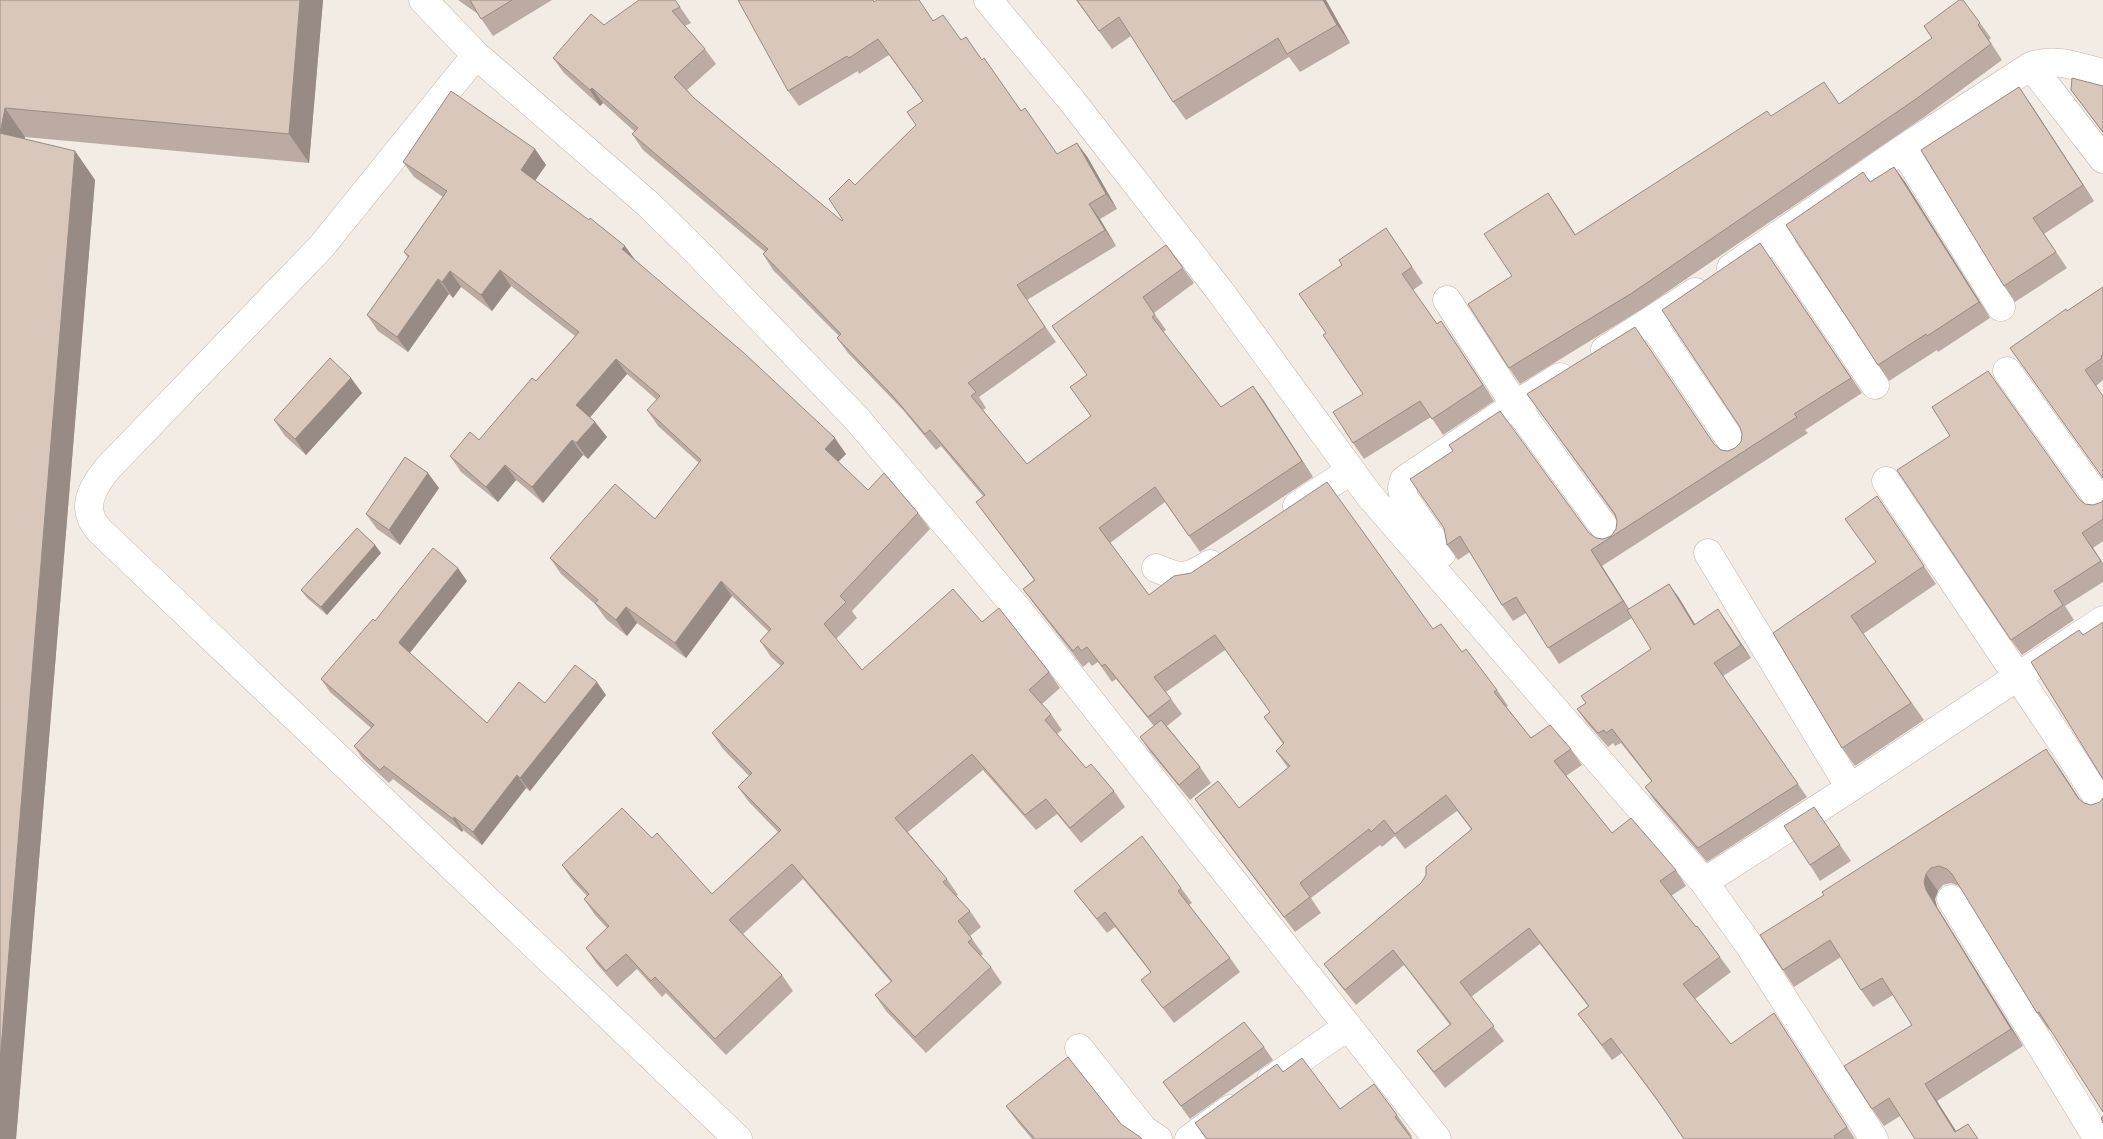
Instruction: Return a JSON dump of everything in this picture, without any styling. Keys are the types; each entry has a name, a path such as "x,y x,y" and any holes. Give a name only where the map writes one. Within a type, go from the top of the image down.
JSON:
{"street":[{"path":"422,0 476,54 647,203 698,253 857,418 1020,612 1437,1139"},
{"path":"988,0 1072,101 1220,291 1369,495 1704,882 1749,945 1874,1139"},
{"path":"476,54 320,247 107,469 96,484 90,500 90,517 100,531 114,545 738,1139"},
{"path":"1442,554 1404,498 1402,488 1404,480 1515,405 1651,322 1903,149 2031,66 2044,62 2058,61 2103,73"},
{"path":"2031,66 2103,159"},
{"path":"1903,149 2001,307"},
{"path":"1776,238 1875,385"},
{"path":"1447,300 1515,405 1613,539"},
{"path":"1651,322 1738,451"},
{"path":"2006,371 2103,505"},
{"path":"1276,520 1350,471"},
{"path":"1886,481 2064,744 2103,806"},
{"path":"1369,495 1412,509"},
{"path":"1156,568 1177,577 1193,575 1234,548"},
{"path":"1708,552 1850,788"},
{"path":"1704,882 1850,788 2103,620"},
{"path":"2039,760 2064,744"},
{"path":"1951,899 2098,1139"},
{"path":"1749,945 1774,930"},
{"path":"1311,979 1333,961"},
{"path":"1189,1139 1348,1026"},
{"path":"1079,1048 1144,1130 1158,1139"}],"building":[{"path":"0,0 300,0 289,134 5,108 0,133"},
{"path":"470,0 512,0 481,19"},
{"path":"639,0 675,0 680,7 672,11 705,49 674,77 694,98 842,221 829,199 849,179 855,185 916,125 907,112 923,101 878,39 849,58 847,56 788,91 738,0 873,0 874,2 877,0 919,0 933,21 943,15 961,40 966,37 982,60 984,58 1021,111 1025,108 1057,154 1077,143 1106,194 1089,204 1105,230 1017,285 1045,327 968,383 976,392 971,396 1027,464 1091,416 1070,387 1087,375 1052,326 1166,245 1183,268 1143,297 1155,315 1152,317 1221,407 1253,386 1302,461 1189,536 1155,487 1099,528 1149,595 1174,576 1191,573 1327,482 1433,629 1441,624 1462,652 1466,649 1497,690 1494,692 1531,738 1550,725 1571,749 1554,761 1612,833 1631,818 1676,870 1660,881 1720,957 1683,984 1731,1044 1774,1013 1847,1127 1834,1136 1836,1139 1684,1139 1611,1038 1602,1045 1578,1014 1589,1006 1529,928 1460,982 1494,1026 1434,1072 1417,1051 1451,1024 1393,950 1345,990 1324,964 1421,883 1426,875 1426,867 1472,829 1446,795 1395,834 1384,820 1371,832 1369,829 1300,883 1310,897 1284,917 1195,799 1218,781 1239,808 1290,766 1276,751 1284,743 1264,717 1270,712 1215,635 1154,677 1171,699 1148,717 1105,664 1102,666 1087,647 1081,651 1078,646 1073,651 1023,589 1035,580 976,502 985,495 930,430 925,434 892,395 837,338 841,334 763,254 768,249 632,134 638,128 592,88 590,90 553,58 591,14 604,25"},
{"path":"1077,0 1323,0 1337,25 1287,54 1278,38 1173,102 1119,17 1099,31"},
{"path":"1959,0 1963,0 1980,23 1978,25 1991,44 1916,99 1632,293 1509,368 1468,304 1512,276 1484,234 1548,193 1575,235 1767,111 1771,116 1824,82 1839,104 1932,38 1924,26"},
{"path":"2072,78 2103,86 2103,132 2071,90"},
{"path":"2019,87 2083,185 2033,218 2056,252 2004,286 1921,150"},
{"path":"451,91 535,149 521,170 589,220 590,218 625,246 622,249 744,353 835,438 825,449 868,490 884,473 918,513 840,596 846,602 824,624 862,670 953,589 982,622 999,608 1049,672 1029,690 1051,714 1045,720 1086,768 1091,764 1114,791 1070,828 1046,799 1025,815 972,754 895,818 947,879 943,882 970,911 958,921 972,939 968,942 991,967 915,1037 875,995 892,981 792,864 729,920 782,975 715,1039 655,977 651,981 626,954 606,971 586,948 609,926 584,899 589,894 562,865 622,808 652,838 657,833 712,894 781,830 738,787 752,773 712,733 784,663 760,641 771,629 721,581 675,643 626,607 616,620 595,603 598,600 550,558 615,484 655,519 701,460 647,410 660,396 616,359 576,405 595,422 576,443 572,440 532,487 505,465 486,487 450,456 470,432 479,440 532,378 536,381 579,332 500,270 481,295 450,271 442,282 438,279 397,337 367,315 409,256 404,252 447,191 403,162"},
{"path":"0,133 75,151 0,1061"},
{"path":"1894,167 1979,302 1878,365 1786,225 1863,172 1870,182"},
{"path":"1386,228 1412,267 1402,274 1437,324 1441,321 1483,385 1432,419 1420,401 1353,443 1333,412 1363,394 1323,335 1326,333 1299,294 1342,265 1339,260"},
{"path":"1760,243 1851,378 1794,414 1797,417 1591,550 1623,601 1548,648 1516,597 1502,605 1460,536 1447,545 1444,528 1410,479 1453,451 1449,445 1500,411 1589,533 1596,538 1603,539 1611,536 1616,529 1617,521 1615,514 1527,394 1635,327 1714,444 1721,450 1728,451 1735,448 1741,442 1742,434 1740,427 1662,310"},
{"path":"2103,287 2103,354 2102,358 2085,370 2103,396 2103,478 2010,348 2066,309 2067,311"},
{"path":"330,358 351,378 295,439 274,420"},
{"path":"1988,371 2079,499 2085,504 2093,505 2103,500 2103,519 2082,533 2101,561 2054,591 2063,605 2011,640 1897,470 1950,436 1932,407"},
{"path":"405,457 428,473 389,530 366,514"},
{"path":"1877,496 1924,566 1851,616 1911,703 1842,748 1773,633 1876,562 1845,519"},
{"path":"357,528 375,545 321,607 301,590"},
{"path":"433,548 458,568 399,642 487,723 519,682 545,703 575,665 597,682 520,778 517,775 473,832 384,766 380,770 354,746 374,725 321,679 373,619 375,621"},
{"path":"1669,584 1694,625 1718,609 1741,645 1714,663 1798,784 1698,848 1645,787 1652,781 1612,729 1606,733 1604,730 1598,733 1577,709 1586,703 1581,696 1651,649 1627,610"},
{"path":"2103,622 2103,779 2031,662 2079,630 2083,635"},
{"path":"1161,720 1200,767 1179,785 1140,737"},
{"path":"2046,749 2078,798 2084,803 2091,805 2100,802 2103,798 2103,1112 2039,1012 2037,1013 1952,874 1947,869 1939,866 1931,868 1926,874 1924,882 1926,890 2011,1029 1925,1084 1955,1132 1968,1124 1978,1139 1915,1139 1889,1098 1872,1109 1844,1066 1912,1025 1882,978 1861,990 1830,940 1783,970 1760,935 1824,895 1822,892"},
{"path":"1814,807 1840,845 1810,865 1784,826"},
{"path":"1142,836 1181,888 1178,891 1230,958 1163,1008 1141,980 1151,972 1105,912 1097,919 1074,891"},
{"path":"1244,1022 1264,1047 1181,1106 1163,1082"},
{"path":"1068,1057 1121,1124 1142,1139 1035,1139 1006,1106"},
{"path":"1302,1058 1340,1109 1374,1084 1412,1139 1207,1139 1195,1123 1277,1064 1283,1072"}]}
